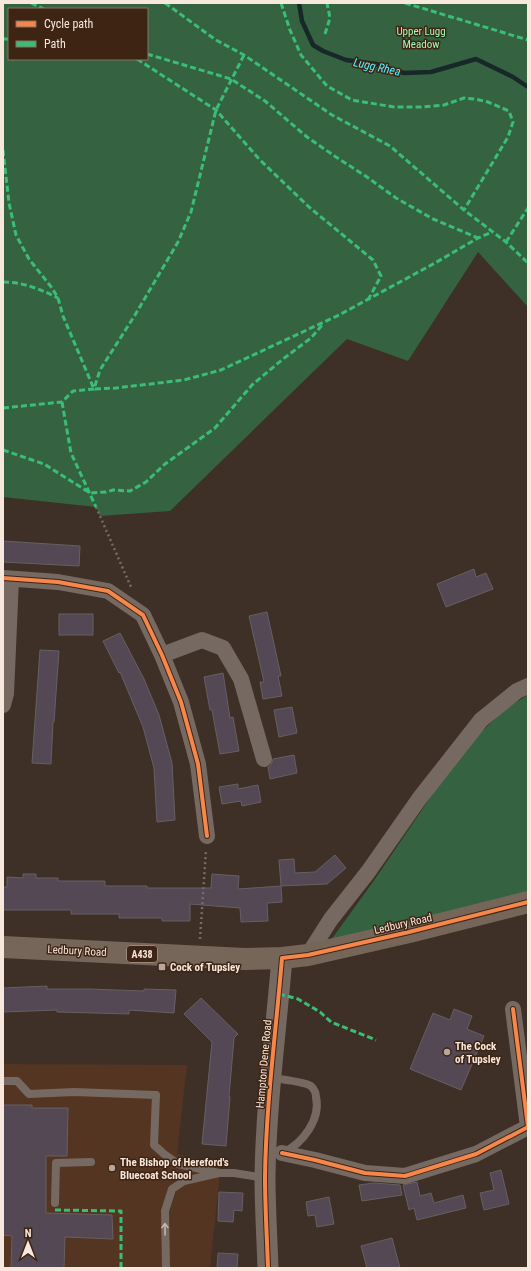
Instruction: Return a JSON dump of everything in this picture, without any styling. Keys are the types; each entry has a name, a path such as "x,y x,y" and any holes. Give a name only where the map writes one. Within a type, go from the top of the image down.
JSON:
{"highway":[{"name":"Ledbury Road","path":"3,947 244,959 282,958 308,955 409,932 528,902"}],"street":[{"path":"3,704 6,694 7,579 58,582 108,591 142,615 162,655 181,702 198,764 207,836"},
{"path":"162,655 202,640 223,648 241,679 264,760"},
{"path":"308,955 332,919 368,872 418,799 481,720 517,692 528,686"},
{"name":"Hampton Dene Road","path":"268,1268 265,1178 274,1153 271,1078 282,958"},
{"path":"274,1153 315,1160 365,1173 405,1176 476,1154 528,1127 513,1010"}],"lane":[{"path":"271,1078 288,1080 310,1086 316,1092 317,1102 315,1117 310,1128 302,1138 291,1149 274,1153"},
{"path":"3,1081 16,1081 29,1094 74,1092 156,1095 154,1145 164,1154 178,1164 220,1173 234,1173 265,1178"},
{"path":"55,1203 56,1163 91,1162"},
{"path":"166,1268 165,1211 172,1188 184,1181 220,1173"}],"path":[{"path":"96,507 142,615"},
{"path":"199,957 207,836"}],"shaded area":[{"name":"The Bishop of Hereford's Bluecoat School","path":"3,1064 187,1065 177,1154 221,1164 210,1268 3,1268"}],"green space":[{"name":"Upper Lugg Meadow","path":"3,3 528,3 528,307 478,252 408,361 347,339 170,511 100,516 96,507 3,497"},
{"path":"528,695 528,891 331,940 375,879 449,770 480,733 508,707"}],"building":[{"path":"3,541 80,546 79,566 3,562"},
{"path":"474,569 476,577 486,573 493,589 446,607 437,584"},
{"path":"267,612 281,676 278,676 282,696 263,699 260,682 264,682 249,616"},
{"path":"59,614 93,614 93,635 59,635"},
{"path":"120,633 144,679 159,715 172,763 175,820 157,822 154,768 143,727 120,672 119,673 103,641"},
{"path":"40,650 59,651 51,764 32,763"},
{"path":"223,673 230,718 233,717 239,751 220,754 204,677"},
{"path":"292,707 297,733 279,737 274,710"},
{"path":"294,755 297,773 270,779 268,767 271,765 273,759"},
{"path":"238,784 238,789 258,785 261,802 242,806 241,801 222,804 219,787"},
{"path":"335,855 346,868 327,884 281,886 279,860 294,859 295,873 315,872"},
{"path":"23,874 36,874 36,878 58,878 58,881 105,881 105,886 147,886 147,888 211,888 212,874 239,876 238,889 281,886 282,902 267,903 268,921 241,922 240,908 190,904 190,921 162,921 162,918 119,918 119,914 71,914 71,910 3,910 3,887 7,887 7,877 23,878"},
{"path":"47,986 47,989 144,991 144,989 176,990 174,1013 129,1010 129,1014 57,1012 57,1010 3,1012 3,988"},
{"path":"201,998 238,1034 234,1038 226,1146 202,1144 212,1042 184,1014"},
{"name":"The Cock of Tupsley","path":"454,1009 472,1016 467,1029 484,1036 461,1090 410,1069 433,1013 450,1020"},
{"path":"3,1105 32,1105 32,1108 68,1108 67,1156 46,1156 46,1213 112,1215 113,1239 65,1237 64,1268 11,1268 12,1236 3,1235"},
{"path":"501,1170 509,1204 484,1210 480,1193 494,1190 490,1173"},
{"path":"417,1182 420,1196 431,1193 434,1203 463,1195 466,1208 417,1220 414,1208 409,1210 403,1185"},
{"path":"374,1183 400,1185 402,1195 362,1201 359,1185"},
{"path":"219,1192 243,1193 242,1211 234,1210 233,1222 218,1221"},
{"path":"329,1197 334,1224 317,1227 315,1215 308,1216 306,1202"},
{"path":"392,1238 400,1268 367,1268 361,1246"},
{"path":"218,1253 238,1254 237,1268 217,1268"}],"waterway":[{"name":"Lugg Rhea","path":"299,3 302,21 313,45 323,51 346,60 376,64 404,73 431,72 476,59 513,77 528,87"}],"marked path":[{"path":"31,3 42,8"},
{"path":"165,3 216,40 244,55 332,115 390,146 464,210 506,242 528,263"},
{"path":"281,3 290,30 301,55 327,86 352,100 394,107 421,107 444,105 464,98 488,102 509,111 513,122 508,137 464,210"},
{"path":"325,34 330,18 327,3"},
{"path":"405,3 528,40"},
{"path":"3,39 8,39"},
{"path":"148,54 231,79 265,101 307,137 396,198 433,219 478,238"},
{"path":"3,408 62,402 73,391 94,389 100,370 135,315 178,242 191,212 216,110 244,55"},
{"path":"139,60 216,110 259,159 309,207 373,260 381,276 368,300"},
{"path":"3,150 9,203 16,235 29,259 58,298 63,316 94,389 184,380 221,370 339,315 478,238 492,232"},
{"path":"506,242 528,208"},
{"path":"3,282 18,283 58,298"},
{"path":"3,450 44,464 90,493 113,490 130,491 146,482 165,464 215,428 252,385 311,338 323,324"},
{"path":"62,402 71,453 96,507"},
{"path":"279,994 298,999 320,1012 331,1022 376,1040"},
{"path":"55,1210 121,1211 121,1268"}],"cycle path":[{"path":"3,578 58,582 108,591 143,615 162,655 181,702 198,764 207,836"},
{"path":"268,1268 265,1188 266,1150 269,1095 282,958 308,955 409,932 528,902"},
{"path":"282,1153 365,1173 405,1176 476,1154 528,1127 513,1009"}],"place":[{"name":"Cock of Tupsley","path":"162,967"},
{"name":"The Cock of Tupsley","path":"447,1052"},
{"name":"The Bishop of Hereford's Bluecoat School","path":"112,1168"}]}
